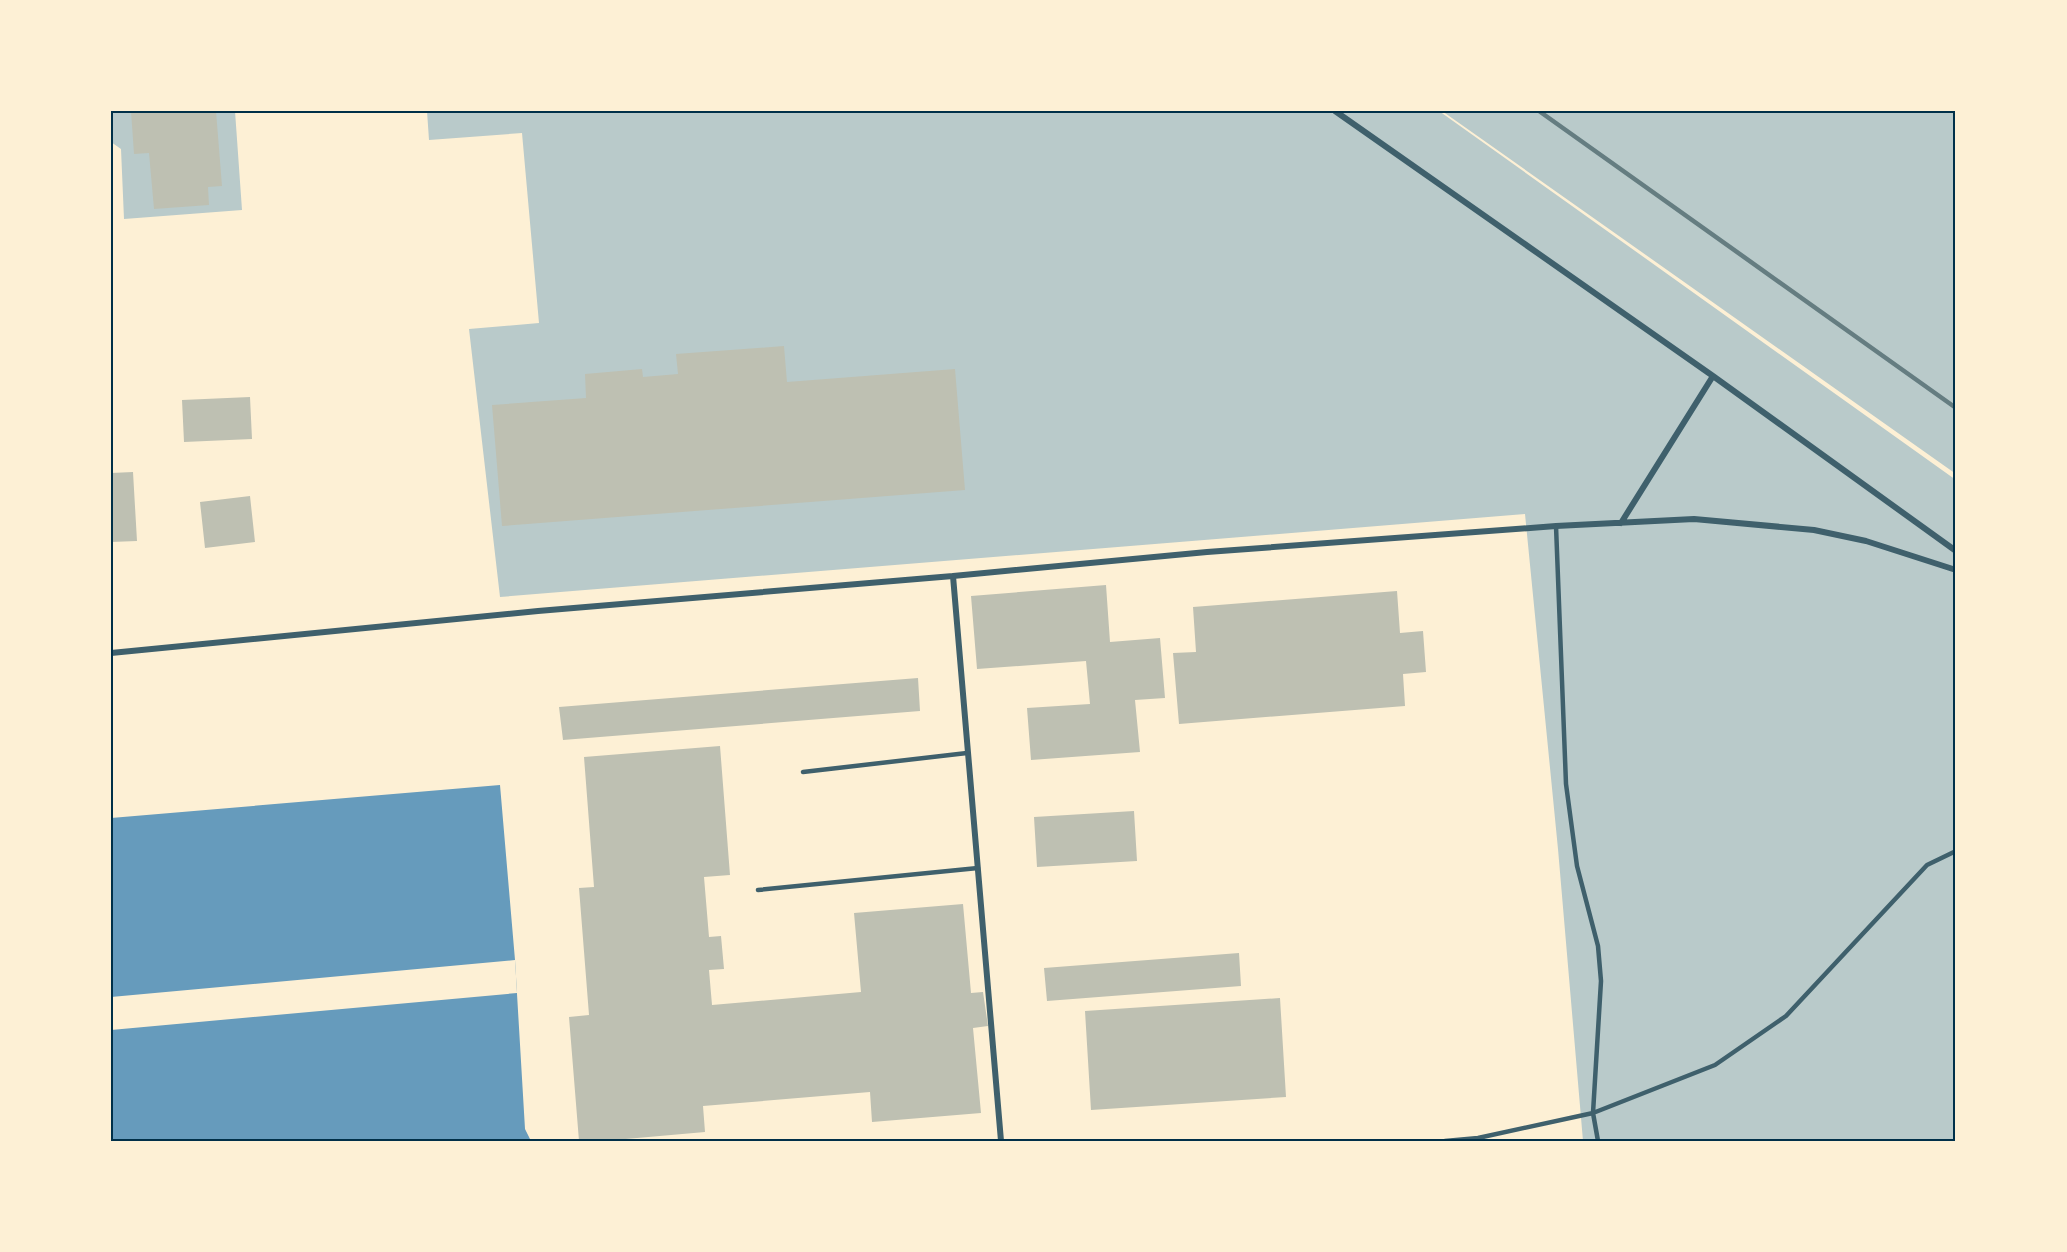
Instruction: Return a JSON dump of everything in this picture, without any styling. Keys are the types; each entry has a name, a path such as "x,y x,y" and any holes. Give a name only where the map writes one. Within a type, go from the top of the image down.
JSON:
{"street":[{"path":"1335,111 1713,376 1956,551"},
{"path":"1621,523 1713,376"},
{"path":"111,653 538,611 1207,552 1556,526 1694,519 1814,530 1866,541 1956,570"},
{"path":"953,576 1000,1141"}],"lane":[{"path":"1556,526 1566,784 1576,866 1598,946 1601,981 1593,1113 1598,1141"},
{"path":"803,772 967,753"},
{"path":"1445,1141 1478,1138 1593,1113 1715,1065 1786,1016 1927,866 1956,851"},
{"path":"758,890 978,868"}],"shaded area":[{"path":"111,111 235,111 242,210 124,219 121,149 111,142"},
{"path":"427,111 1439,111 1956,480 1956,1141 1583,1141 1558,849 1525,514 500,597 469,329 539,323 522,133 429,140"},
{"path":"1442,111 1956,111 1956,474"}],"water":[{"path":"500,785 515,960 525,1129 531,1141 111,1141 111,818"}],"pier":[{"path":"515,960 517,993 111,1030 111,997"}],"building":[{"path":"131,111 216,111 222,186 208,187 209,205 154,209 149,153 134,154"},
{"path":"784,346 787,382 955,369 965,490 502,526 492,405 586,398 585,374 642,369 643,377 678,374 676,354"},
{"path":"250,397 252,439 184,442 182,400"},
{"path":"133,472 137,541 111,542 111,473"},
{"path":"250,496 255,542 205,548 200,502"},
{"path":"1106,585 1110,642 1160,638 1165,698 1135,700 1140,752 1031,760 1027,708 1090,704 1086,661 977,669 971,596"},
{"path":"1397,591 1400,633 1423,631 1426,672 1403,674 1405,706 1179,724 1173,653 1196,652 1193,607"},
{"path":"918,678 920,711 563,740 559,707"},
{"path":"720,746 730,875 704,877 709,937 721,936 724,969 709,970 712,1005 861,992 854,913 963,904 971,993 983,992 988,1026 973,1028 981,1113 872,1122 870,1092 703,1106 705,1132 579,1141 569,1017 589,1015 579,888 594,887 584,757"},
{"path":"1134,811 1137,861 1037,867 1034,817"},
{"path":"1239,953 1241,986 1047,1001 1044,968"},
{"path":"1280,998 1286,1097 1091,1110 1085,1011"}],"railway":[{"path":"1539,111 1956,408"}]}
